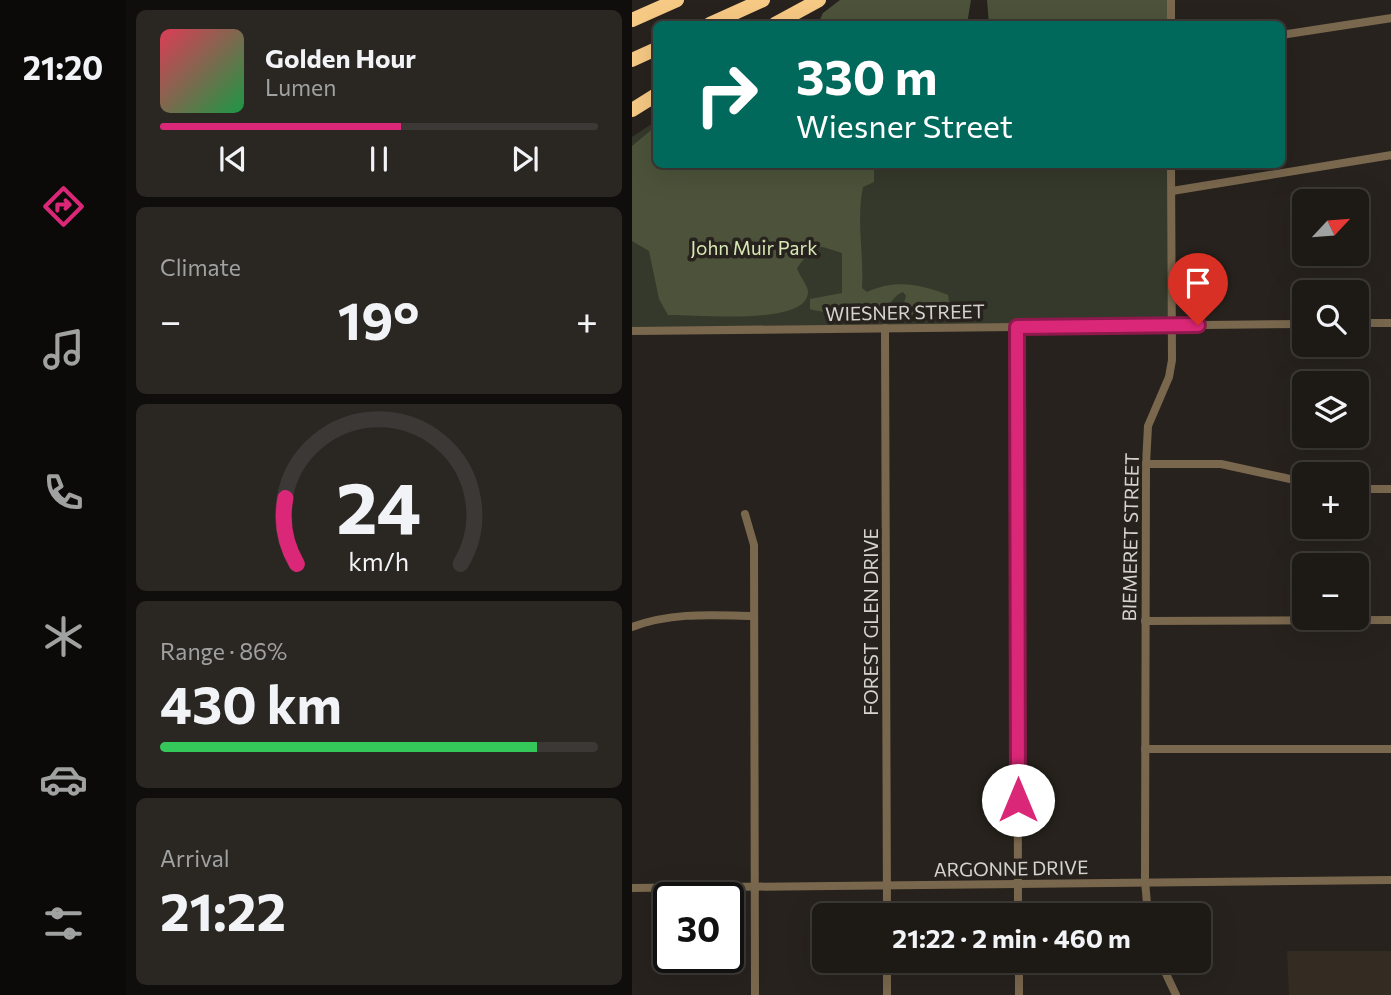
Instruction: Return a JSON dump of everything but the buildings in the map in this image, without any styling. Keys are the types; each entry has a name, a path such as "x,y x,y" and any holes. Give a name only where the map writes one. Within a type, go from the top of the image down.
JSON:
{"highway":[{"path":"632,20 677,0"},
{"path":"717,21 763,0"},
{"path":"780,21 819,0"},
{"path":"632,60 653,50"},
{"path":"632,110 653,97"}],"street":[{"path":"1171,0 1171,21"},
{"path":"1285,34 1391,18"},
{"path":"1172,191 1391,155"},
{"name":"BIEMERET STREET","path":"1147,903 1146,464 1148,426 1169,377 1172,325 1172,168"},
{"path":"1369,323 1391,323"},
{"name":"WIESNER STREET","path":"632,331 1292,324"},
{"path":"1017,327 1018,903"},
{"name":"FOREST GLEN DRIVE","path":"885,328 887,903"},
{"path":"1146,464 1221,464 1292,479"},
{"path":"1369,489 1391,489"},
{"path":"745,514 754,545 755,995"},
{"path":"632,626 652,619 684,614 754,616"},
{"path":"1145,621 1391,620"},
{"path":"1145,749 1391,748"},
{"name":"ARGONNE DRIVE","path":"632,888 1391,880"},
{"path":"887,973 887,995"},
{"path":"1019,973 1019,995"},
{"path":"1166,973 1176,995"}],"shaded area":[{"path":"1287,951 1391,951 1391,995 1289,995"}],"green space":[{"path":"840,0 971,0 968,21 819,21 823,13"},
{"path":"987,0 1172,0 1167,21 989,21"},
{"name":"John Muir Park","path":"653,123 653,168 1171,168 1172,325 632,331 632,137"},
{"path":"653,128 653,168 874,168 874,182 863,187 861,200 862,288 867,292 888,285 908,284 948,295 949,301 944,309 916,315 907,312 903,306 906,296 903,292 885,308 876,312 835,313 810,309 810,299 842,293 842,253 823,247 807,249 806,256 797,268 808,292 803,303 789,310 747,316 668,315 659,299 649,251 632,241 632,146"}],"route":[{"path":"1018,800 1017,327 1198,325"}]}
